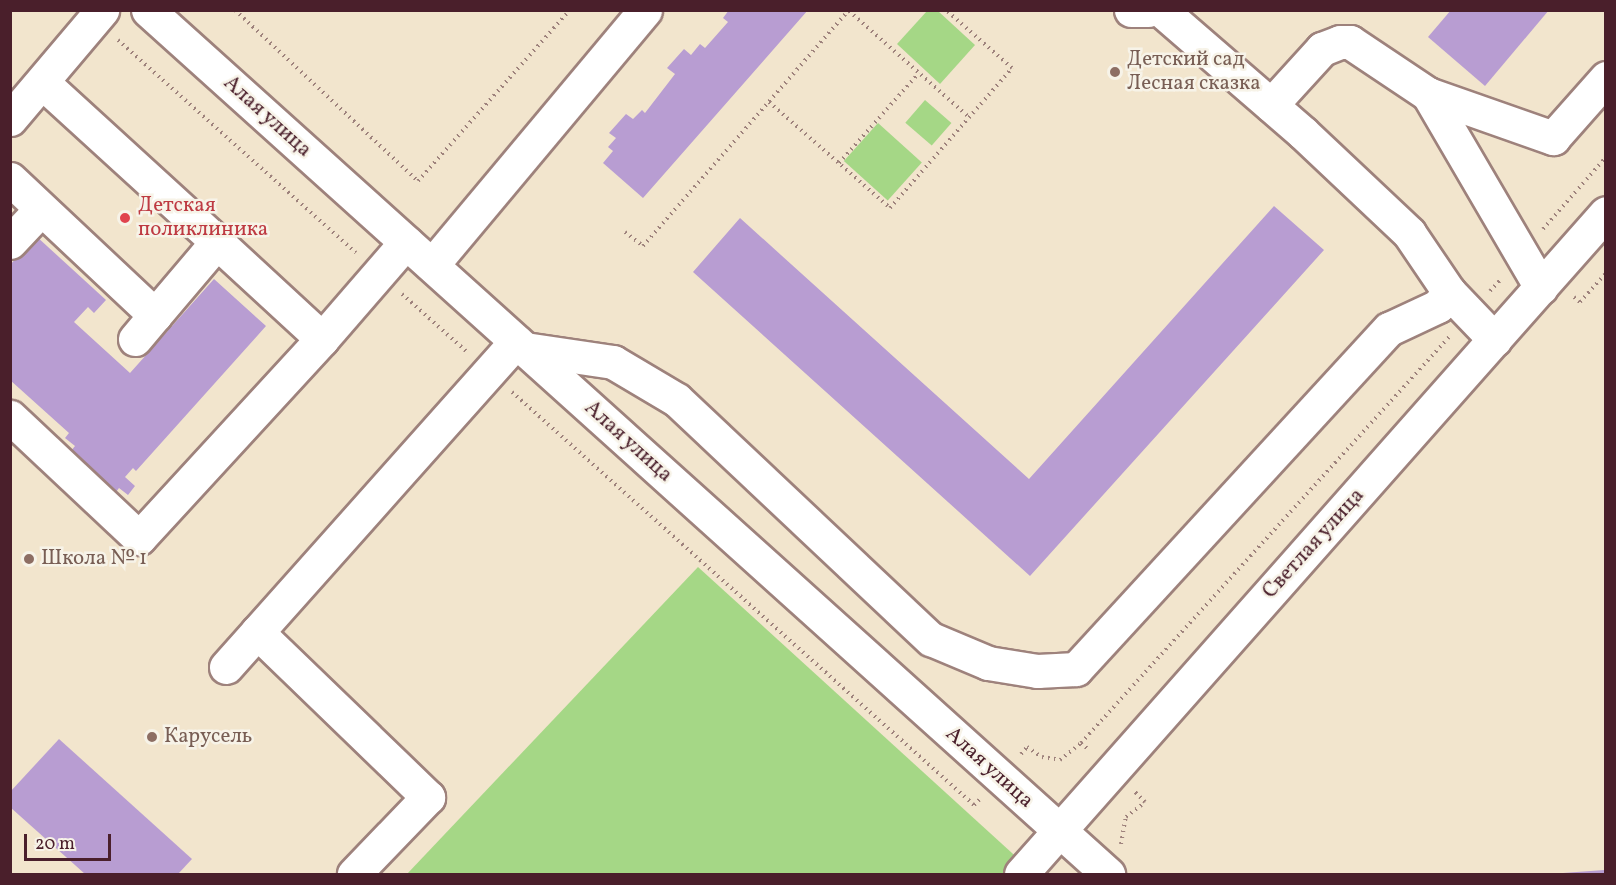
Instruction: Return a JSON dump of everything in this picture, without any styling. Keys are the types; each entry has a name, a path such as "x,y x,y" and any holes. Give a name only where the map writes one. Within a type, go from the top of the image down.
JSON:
{"main road":[{"path":"10,119 43,83 102,10"},
{"name":"Алая улица","path":"148,10 1108,874"},
{"path":"432,265 645,10"},
{"path":"1131,10 1148,10"},
{"path":"1161,10 1271,105 1409,232 1449,292 1496,340"},
{"path":"1271,105 1322,49 1340,42 1350,42 1428,94 1553,138 1605,78"},
{"path":"43,83 322,339"},
{"path":"1428,94 1541,287"},
{"path":"10,179 41,209 145,327 217,242"},
{"path":"10,242 41,209"},
{"name":"Светлая улица","path":"1021,874 1496,340 1605,213"},
{"path":"10,417 139,537 322,339 406,242"},
{"path":"226,667 520,345 613,362 677,400 931,639 988,663 1037,671 1076,669 1389,329 1438,306 1449,292"},
{"path":"257,632 428,797 354,874"}],"path":[{"path":"236,10 418,181 570,10"},
{"path":"769,102 890,208 1012,68 946,10"},
{"path":"625,232 643,246 849,11 969,117"},
{"path":"839,163 919,73"},
{"path":"1540,232 1605,157"}],"green space":[{"path":"927,11 938,11 975,45 940,84 897,44"},
{"path":"925,100 951,123 932,146 905,123"},
{"path":"878,123 922,162 888,200 844,161"},
{"path":"698,567 1035,874 407,874"}],"building":[{"path":"729,10 808,10 643,198 603,163 613,151 608,147 616,138 609,133 626,114 633,119 642,110 645,113 675,74 667,68 684,49 691,55 700,44 705,48 728,22 723,18"},
{"path":"1451,10 1549,10 1485,86 1428,37"},
{"path":"1274,206 1324,250 1030,576 693,272 740,218 1029,479"},
{"path":"36,236 106,300 94,313 88,307 74,322 130,373 214,279 266,326 136,471 133,468 125,477 135,486 128,495 119,488 116,492 71,451 75,446 65,438 69,433 10,380 10,265"},
{"path":"59,739 192,859 178,874 85,874 10,807 10,792"},
{"path":"1604,870 1604,874 1563,874 1563,873"}],"place":[{"name":"Детский сад Лесная сказка","path":"1115,72"},
{"name":"Детская поликлиника","path":"125,218"},
{"name":"Школа № 1","path":"29,559"},
{"name":"Карусель","path":"152,737"}]}
